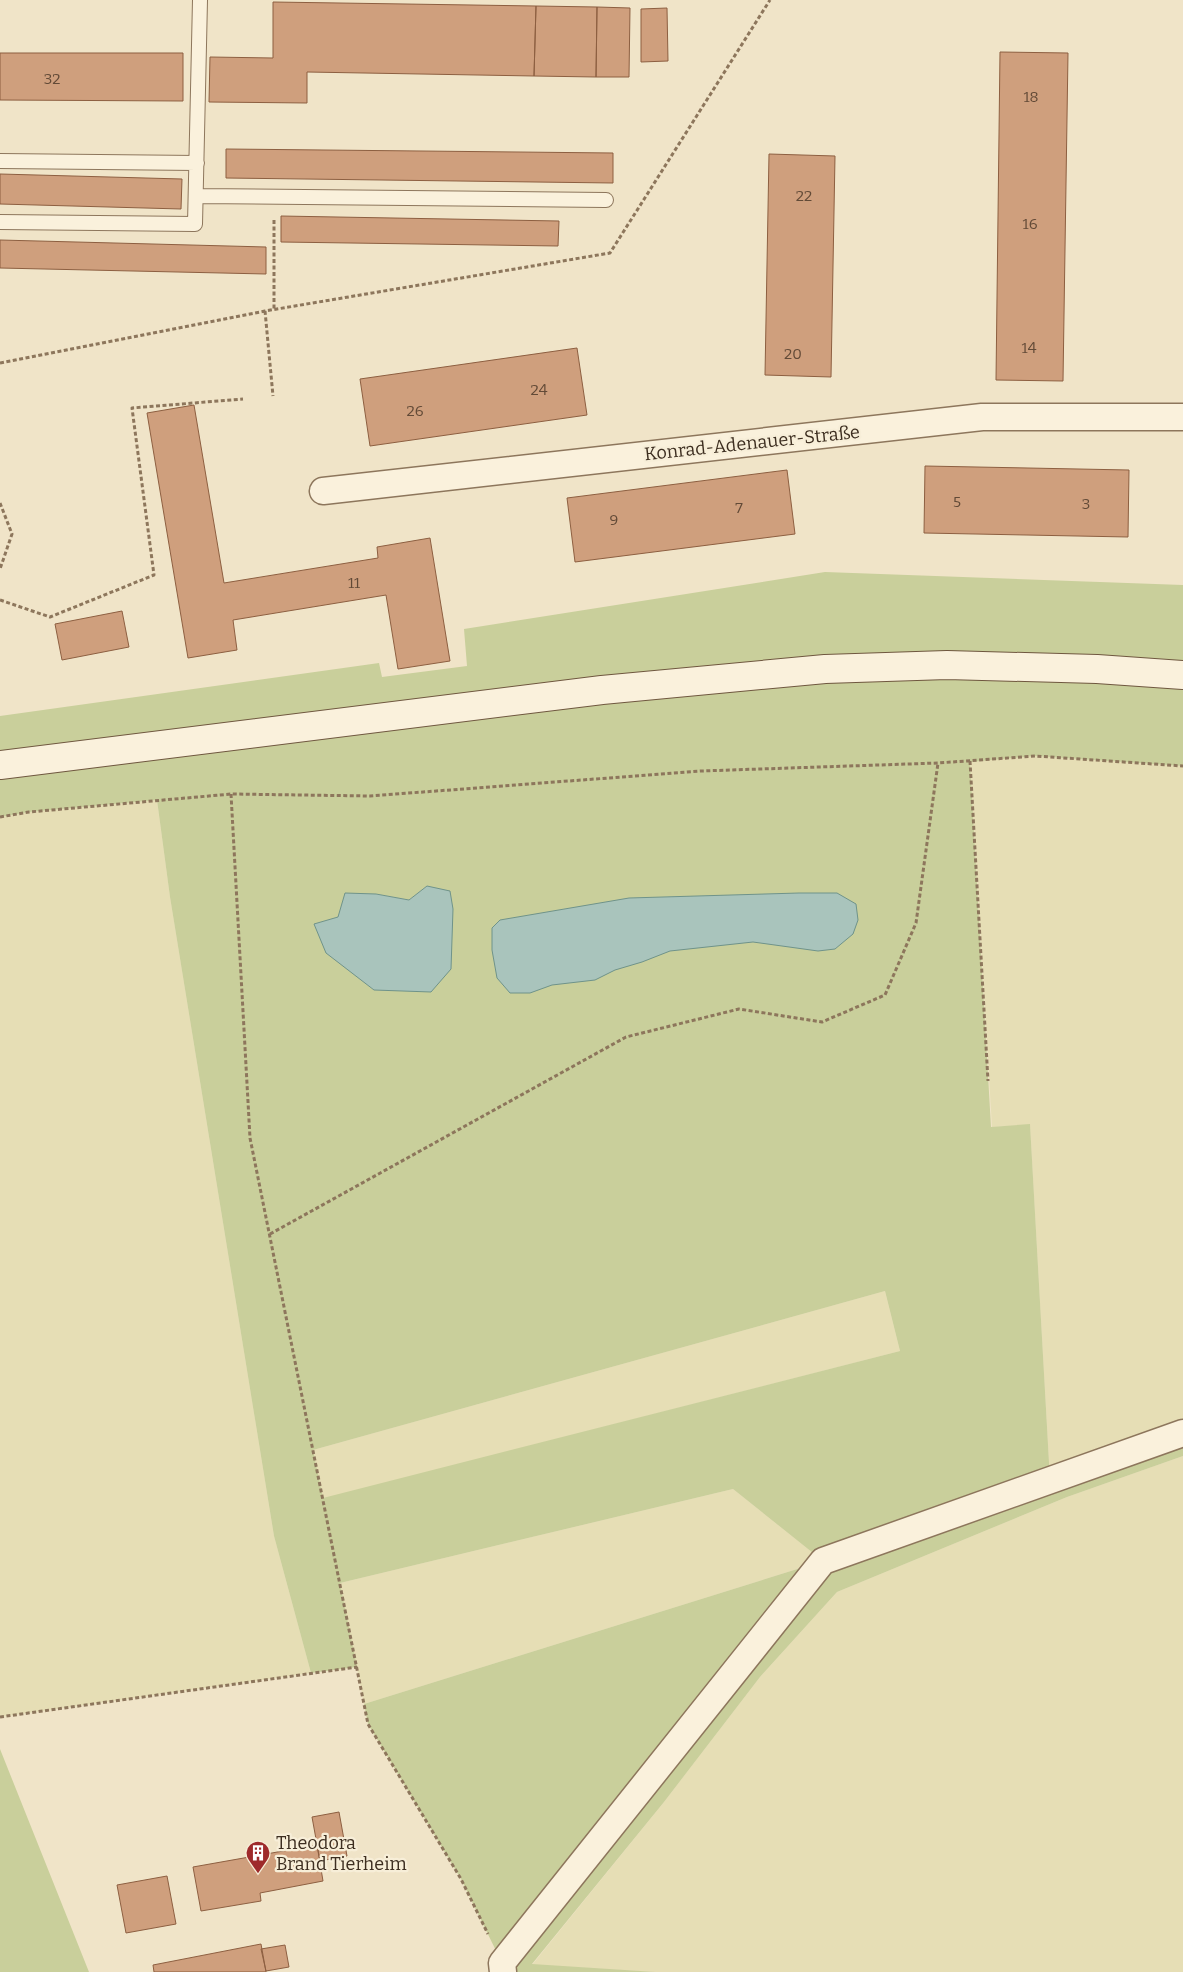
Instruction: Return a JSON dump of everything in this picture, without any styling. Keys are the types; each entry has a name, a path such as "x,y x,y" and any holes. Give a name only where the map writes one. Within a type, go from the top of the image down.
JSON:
{"main road":[{"path":"0,765 602,690 825,669 947,665 1097,669 1183,674"}],"street":[{"name":"Konrad-Adenauer-Straße","path":"322,491 982,417 1183,418"},
{"path":"499,1969 824,1561 1183,1432"}],"lane":[{"path":"0,222 196,224 200,0"},
{"path":"0,161 196,163"},
{"path":"196,196 606,200"}],"path":[{"path":"0,363 265,311 610,253 770,0"},
{"path":"274,197 274,310"},
{"path":"265,311 273,396"},
{"path":"0,600 50,617 154,575 132,408 243,399"},
{"path":"0,503 12,534 0,569"},
{"path":"0,817 28,812 231,794 370,796 701,771 938,763 1035,756 1183,766"},
{"path":"970,761 988,1081"},
{"path":"270,1234 626,1036 739,1009 822,1022 885,995 916,923 938,763"},
{"path":"231,794 250,1138 368,1724 461,1879 499,1969"},
{"path":"0,1717 357,1667"}],"shaded area":[{"path":"1035,756 1183,766 1183,1430 1050,1480 1030,1125 992,1127 970,761"},
{"path":"157,800 170,897 274,1536 311,1673 0,1717 0,817 29,812"},
{"path":"885,1291 900,1351 323,1499 313,1450"},
{"path":"1183,1456 1183,1972 656,1972 532,1965 664,1802 760,1677 837,1592 1067,1497"},
{"path":"733,1489 823,1561 364,1704 340,1583"}],"green space":[{"path":"825,572 1183,585 1183,766 1035,756 970,762 991,1127 1030,1124 1050,1480 1183,1433 1183,1456 1067,1497 837,1592 760,1677 664,1802 532,1964 656,1972 503,1972 502,1963 461,1879 368,1724 364,1704 823,1561 733,1489 340,1583 357,1667 311,1673 274,1536 170,897 157,800 29,812 0,817 0,716 379,663 382,677 467,666 464,629","holes":["427,886 374,990 353,973 314,925 338,917 376,894 409,900","885,1291 900,1351 323,1498 313,1450"]},
{"path":"0,1749 89,1972 0,1972"}],"water":[{"path":"427,886 450,891 453,909 451,969 431,992 374,990 326,953 314,924 338,917 345,893 376,894 409,900"},
{"path":"837,893 856,904 858,920 853,934 835,949 818,951 753,942 670,951 615,970 595,980 552,985 530,993 510,993 497,978 492,950 492,928 500,920 629,898"}],"building":[{"path":"273,2 536,6 534,76 307,72 307,103 209,102 210,57 273,58"},
{"path":"536,6 597,7 596,77 534,76"},
{"path":"597,7 630,8 629,77 596,77"},
{"path":"667,8 668,61 641,62 641,9"},
{"path":"1000,52 1068,53 1063,381 996,380"},
{"path":"0,53 183,53 183,101 0,100"},
{"path":"226,149 613,153 613,183 226,178"},
{"path":"769,154 835,156 831,377 765,375"},
{"path":"0,174 182,179 181,209 0,204"},
{"path":"281,216 559,221 558,246 281,242"},
{"path":"0,240 266,247 266,274 0,268"},
{"path":"577,348 587,415 370,446 360,379"},
{"path":"194,405 224,583 378,558 377,547 430,538 450,661 398,669 386,595 233,620 237,650 188,658 147,413"},
{"path":"925,466 1129,470 1128,537 924,533"},
{"path":"787,470 795,534 575,562 567,498"},
{"path":"122,611 129,647 62,660 55,624"},
{"path":"339,1812 347,1856 320,1861 312,1817"},
{"name":"Theodora Brand Tierheim","path":"317,1845 323,1881 260,1893 261,1901 201,1911 193,1867"},
{"path":"167,1876 176,1924 126,1933 117,1885"},
{"path":"261,1944 266,1972 154,1972 153,1965"},
{"path":"285,1945 289,1967 266,1971 261,1949"}],"place":[{"name":"Theodora Brand Tierheim","path":"258,1874"}]}
